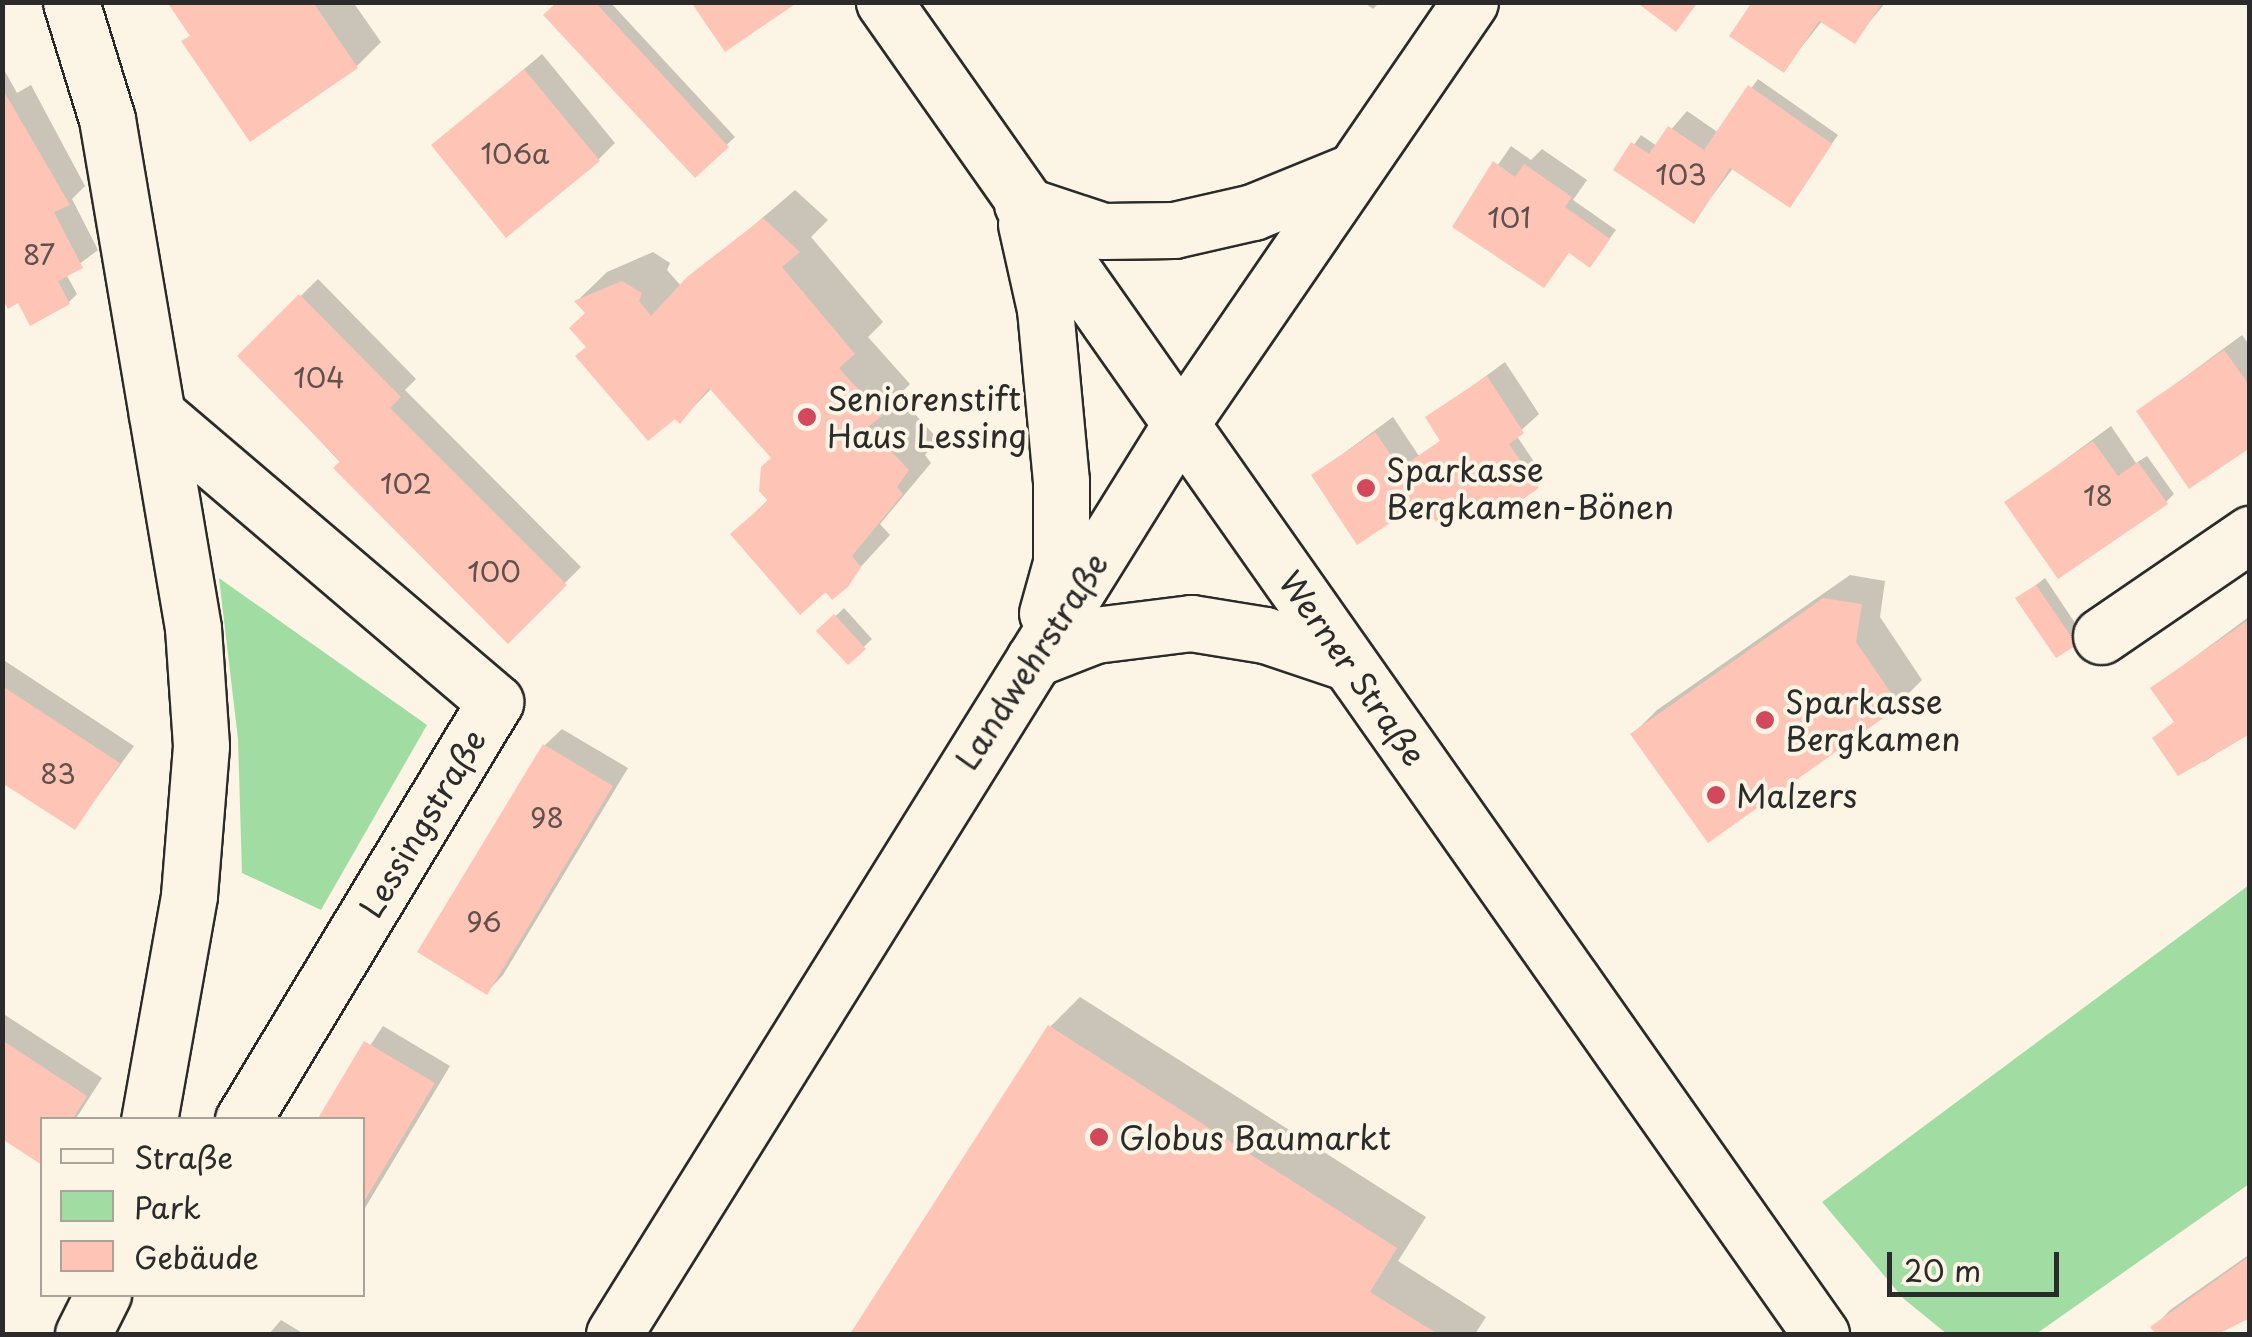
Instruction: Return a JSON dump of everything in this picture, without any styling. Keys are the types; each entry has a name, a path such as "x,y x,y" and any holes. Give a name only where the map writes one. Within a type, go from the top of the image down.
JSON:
{"main road":[{"path":"71,2 107,119 192,628 201,746 188,896 151,1117"},
{"name":"Werner Straße","path":"884,2 1022,204 1182,422 1821,1334"},
{"name":"Landwehrstraße","path":"614,1334 1182,422 1470,2"},
{"path":"1022,204 1104,231 1174,230 1253,212 1351,172"},
{"path":"1022,204 1045,309 1061,481 1061,563 1034,660"},
{"name":"Lessingstraße","path":"157,414 495,702 245,1117"},
{"path":"2101,636 2250,534"},
{"path":"1034,660 1095,636 1190,624 1265,636 1348,663"},
{"path":"83,1334 102,1297"}],"green space":[{"path":"219,578 427,725 321,910 242,873 238,739"},
{"path":"2249,885 2249,1184 2036,1334 1947,1334 1904,1299 1822,1202"}],"building":[{"path":"167,2 313,2 358,68 250,142 181,41 190,36"},
{"path":"557,2 595,2 729,147 695,178 543,15"},
{"path":"691,2 798,2 725,52"},
{"path":"1636,2 1698,2 1676,32"},
{"path":"1752,2 1883,2 1855,44 1819,21 1784,73 1729,36"},
{"path":"524,69 600,161 506,238 431,145"},
{"path":"1748,85 1832,144 1790,208 1730,168 1694,224 1613,170 1631,142 1649,154 1668,126 1704,150"},
{"path":"2,88 70,205 54,212 83,268 58,281 70,304 30,326 18,303 8,309 2,299"},
{"path":"1493,161 1515,177 1524,164 1572,197 1565,207 1610,239 1590,268 1569,253 1544,288 1452,227"},
{"name":"Seniorenstift Haus Lessing","path":"763,218 800,252 782,267 855,354 839,368 882,416 868,427 909,470 897,487 903,494 852,556 861,567 848,587 832,600 826,592 800,615 730,534 768,501 759,491 761,467 771,458 709,388 680,424 675,419 648,441 575,356 586,347 569,328 585,313 574,301 622,281 642,293 639,301 651,316 687,277"},
{"path":"299,294 401,397 390,408 567,585 508,644 333,468 340,461 237,356"},
{"path":"2224,350 2250,386 2250,448 2189,489 2136,411"},
{"path":"1487,376 1524,433 1509,444 1539,488 1498,516 1461,504 1436,522 1422,502 1357,545 1311,475 1375,432 1400,468 1440,441 1425,417"},
{"path":"2093,441 2118,476 2138,462 2168,504 2058,579 2004,502"},
{"path":"2036,585 2077,645 2056,658 2015,598"},
{"name":"Sparkasse Bergkamen","path":"1823,598 1862,604 1856,642 1900,706 1708,843 1630,734"},
{"path":"834,614 866,649 848,665 816,631"},
{"path":"2250,619 2250,734 2178,776 2152,738 2174,722 2150,688"},
{"path":"2,686 120,763 75,830 2,783"},
{"path":"543,744 613,786 487,995 417,952"},
{"name":"Globus Baumarkt","path":"1048,1025 1397,1248 1370,1292 1438,1334 850,1334"},
{"path":"2,1040 87,1096 74,1117 40,1117 40,1164 2,1139"},
{"path":"364,1041 435,1083 365,1200 365,1117 319,1117"},
{"path":"2250,1256 2250,1318 2218,1334 2156,1334 2150,1327"}],"place":[{"name":"Seniorenstift Haus Lessing","path":"807,417"},
{"name":"Sparkasse Bergkamen-Bönen","path":"1366,488"},
{"name":"Sparkasse Bergkamen","path":"1765,720"},
{"name":"Malzers","path":"1716,795"},
{"name":"Globus Baumarkt","path":"1099,1137"}]}
